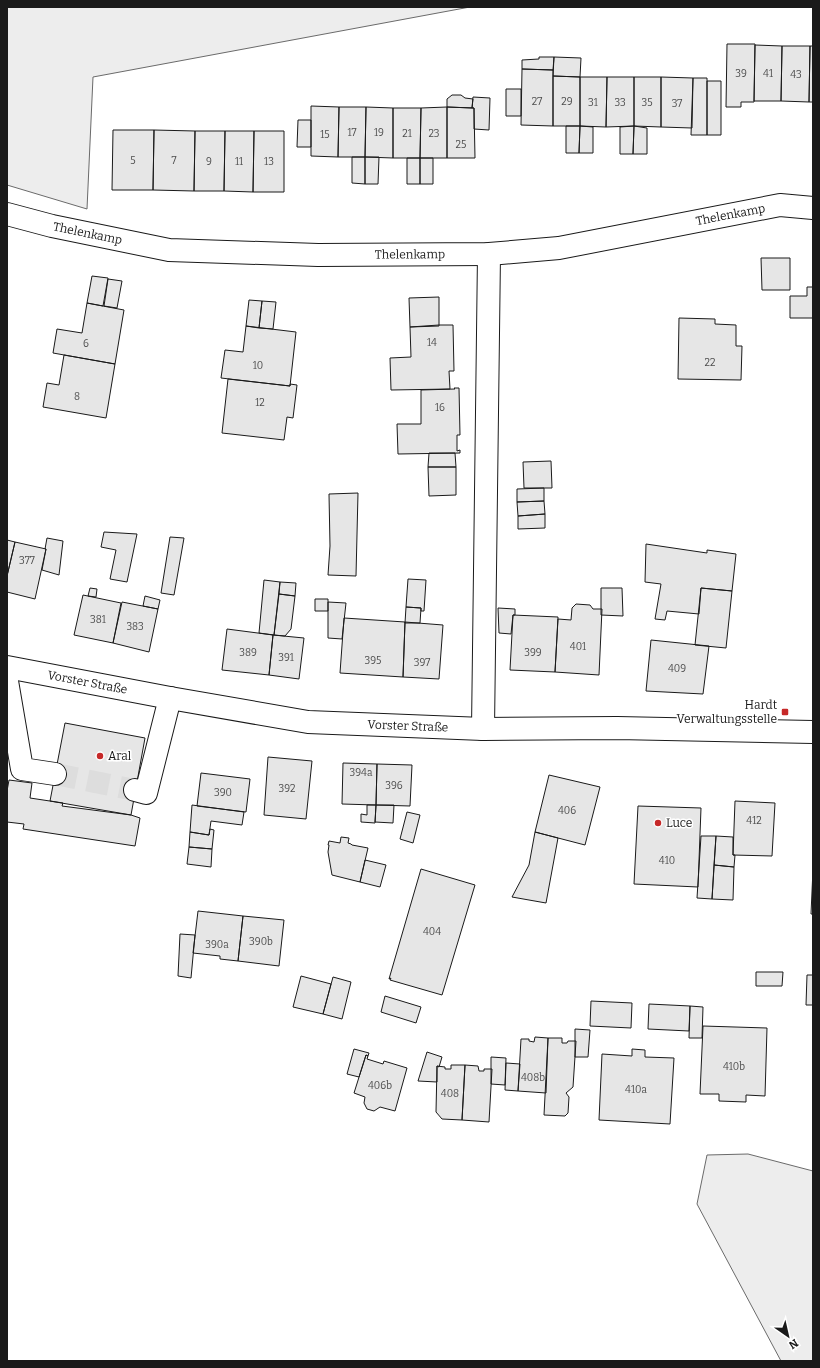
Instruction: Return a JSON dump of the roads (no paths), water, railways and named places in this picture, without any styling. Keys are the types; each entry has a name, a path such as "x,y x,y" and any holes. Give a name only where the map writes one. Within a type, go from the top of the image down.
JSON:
{"street":[{"name":"Thelenkamp","path":"7,214 52,226 169,250 318,254 489,254 559,248 780,205 813,208"},
{"path":"483,729 489,254"},
{"name":"Vorster Straße","path":"7,667 308,722 483,729 617,728 784,730 813,732"},
{"path":"7,681 22,770 55,774"},
{"path":"136,790 146,793 170,698"}],"tunnel":[{"path":"55,774 135,790"}],"place":[{"name":"Hardt Verwaltungsstelle","path":"785,712"},
{"name":"Aral","path":"100,756"},
{"name":"Luce","path":"658,823"}]}
